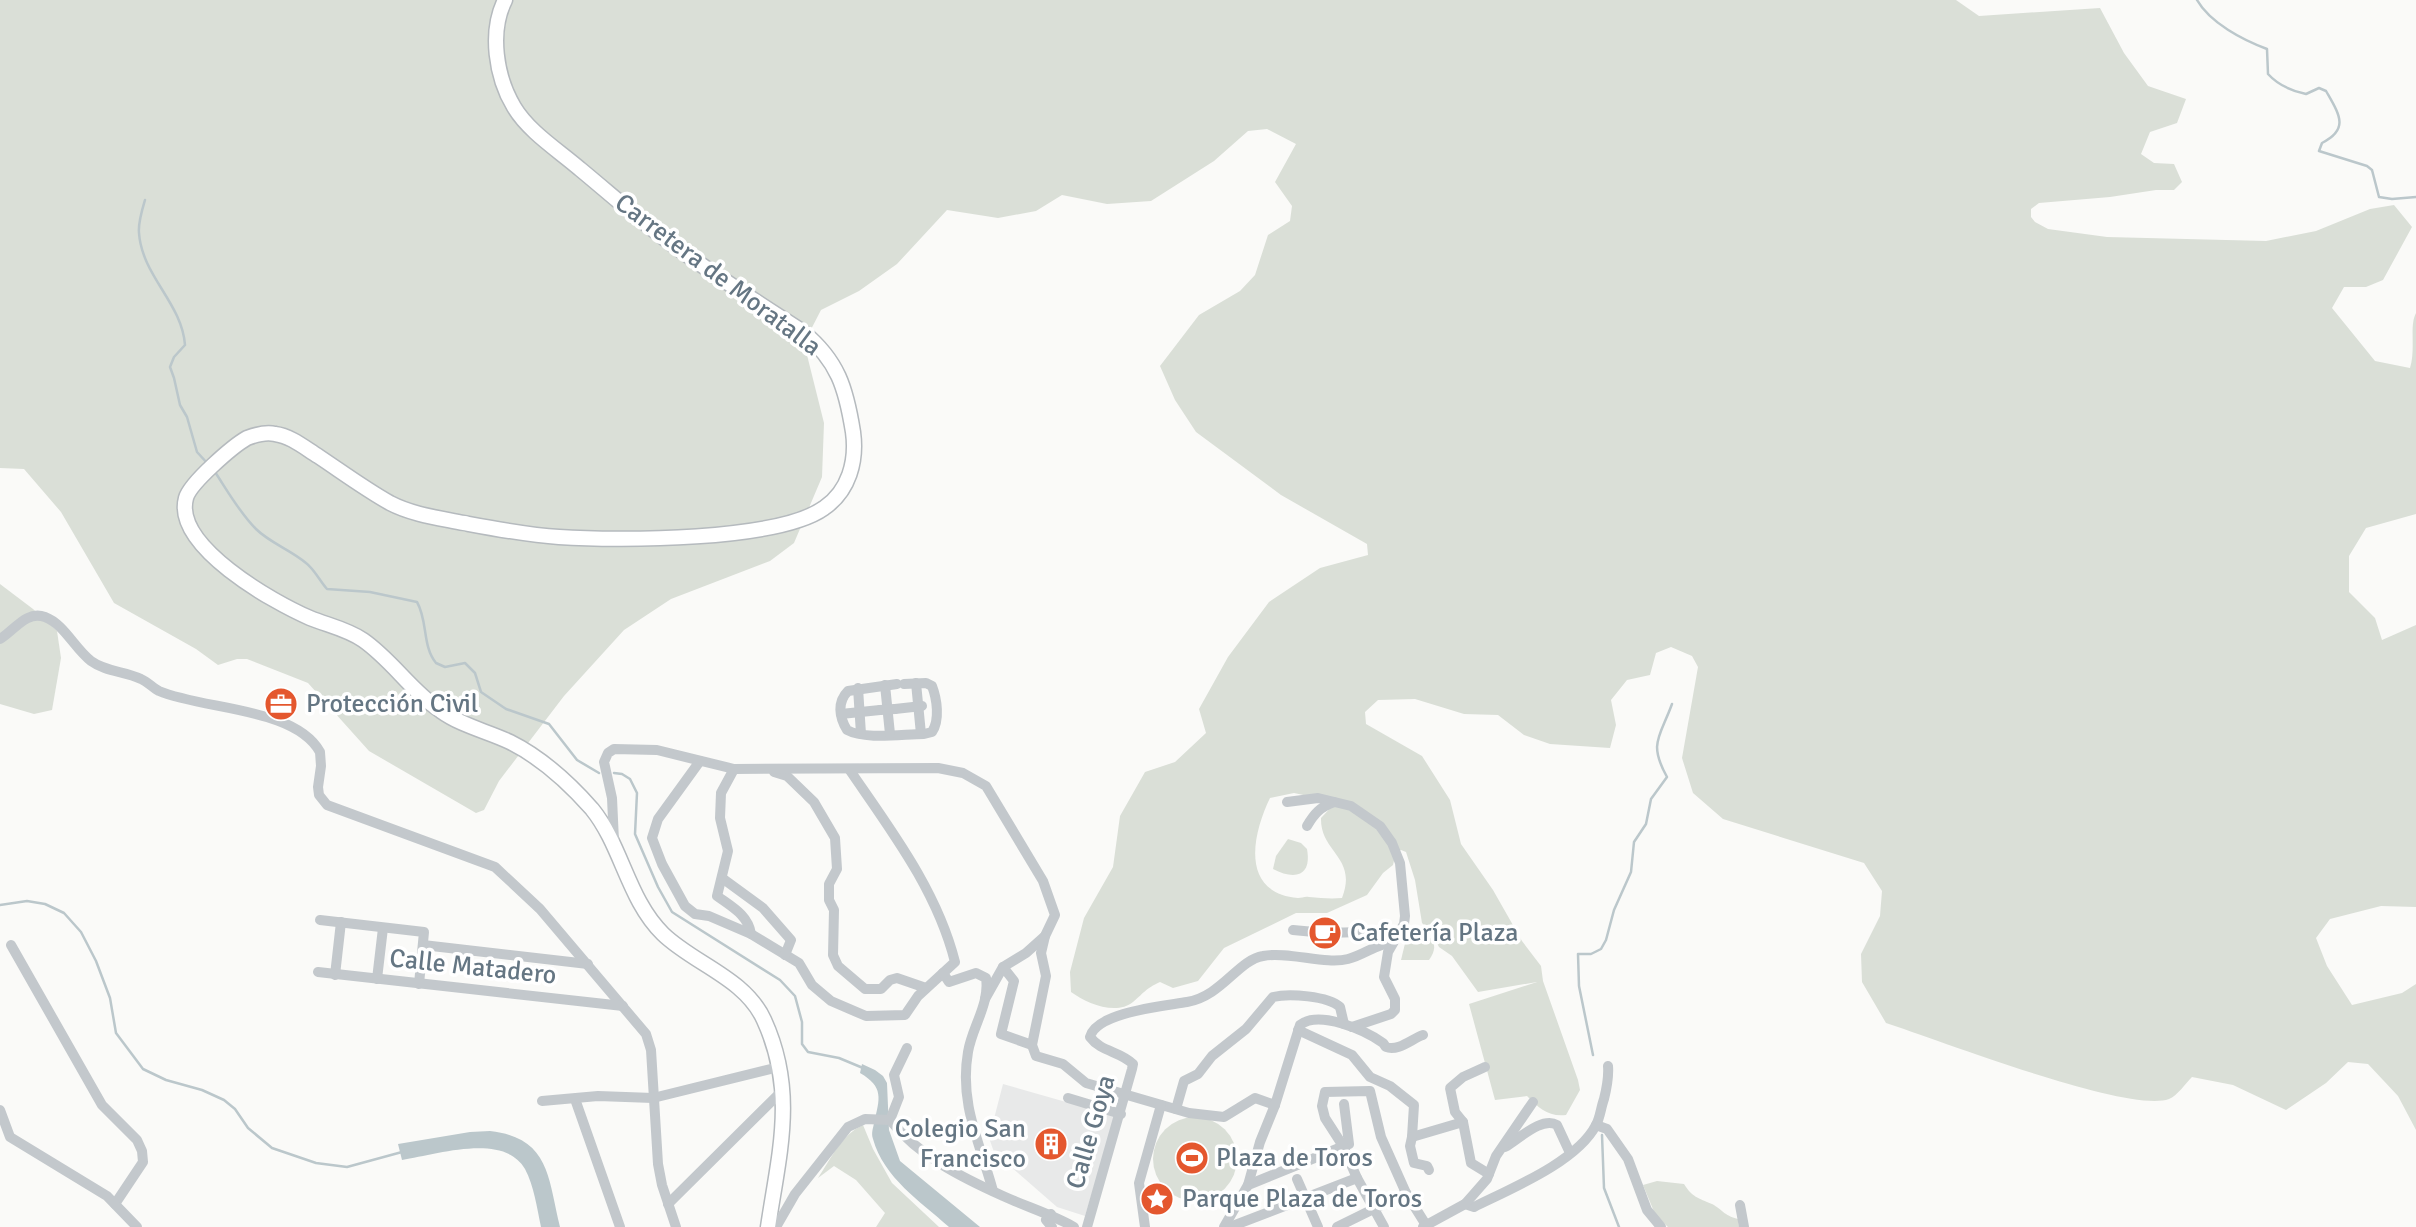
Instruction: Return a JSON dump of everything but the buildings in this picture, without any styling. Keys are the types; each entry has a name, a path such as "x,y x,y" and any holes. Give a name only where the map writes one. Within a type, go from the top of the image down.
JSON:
{"main road":[{"name":"Carretera de Moratalla","path":"505,0 497,30 498,59 508,94 525,121 682,252 803,332 832,361 848,407 854,443 854,460 845,485 832,502 820,511 799,521 768,528 660,537 561,538 475,525 401,508 295,442 275,434 251,436 231,450 192,486 185,502 186,519 198,540 220,561 264,594 308,617 356,635 412,688 452,718 530,754 588,805 606,828 642,905 663,934 689,955 740,988 756,1005 766,1025 784,1089 775,1197 777,1223"}],"street":[{"path":"0,639 26,619 34,616 46,617 92,662 105,669 141,679 158,690 177,696 275,719 292,727 317,747 321,766 317,787 319,795 327,805 495,867 540,909 642,1027 648,1039 658,1164 676,1227"},
{"path":"926,683 932,686 936,726 932,732 861,734 847,730 841,714 843,696 848,691 901,684 926,683"},
{"path":"901,684 918,706 921,734"},
{"path":"890,734 901,684"},
{"path":"858,688 861,734"},
{"path":"841,714 935,705"},
{"path":"614,847 613,806 604,762 608,753 614,749 657,750 734,769 938,768 963,773 986,786 1043,881 1055,915 1045,936 1041,953 1046,976 1032,1045 1036,1056 1063,1064 1086,1083 1218,1118 1231,1114 1255,1098 1275,1105"},
{"path":"700,761 657,820 653,832 653,844 675,891 689,911 709,916 751,934 799,963 812,985 831,1001 866,1016 905,1015 926,988 955,962 948,933 933,901 849,769"},
{"path":"734,769 721,793 720,818 728,851 718,896 741,913 749,924 751,934"},
{"path":"761,769 787,776 814,802 835,838 837,869 829,884 829,900 834,910 833,955 838,967 865,989 881,989 890,980 897,978 926,988"},
{"path":"1228,1224 1248,1185 1300,1025 1310,1020 1348,1025 1391,1014 1395,1010 1395,999 1384,976 1388,952 1405,916 1400,863 1392,843 1380,826 1351,806 1318,798 1287,802"},
{"path":"1307,827 1316,811 1324,805 1336,802"},
{"path":"722,878 763,908 791,940 785,955"},
{"path":"320,920 424,932 419,984"},
{"path":"335,975 341,922"},
{"path":"377,979 383,928"},
{"path":"1293,930 1325,933 1400,931"},
{"path":"985,999 1003,967 1026,953 1045,936"},
{"name":"Calle Goya","path":"1087,1227 1133,1064 1094,1043 1090,1037 1091,1031 1100,1024 1129,1012 1206,996 1260,956 1348,959 1376,946 1393,942"},
{"path":"11,944 102,1105 137,1140 142,1151 143,1162 115,1204"},
{"path":"423,946 588,964"},
{"path":"1003,967 1014,981 1001,1034 1032,1045"},
{"name":"Calle Matadero","path":"318,972 622,1006"},
{"path":"943,973 949,982 968,975 983,975 986,978 985,999 968,1050 965,1087 972,1129 993,1191"},
{"path":"1177,1109 1184,1081 1198,1074 1212,1056 1246,1029 1273,997 1297,995 1332,1002 1340,1007 1348,1025 1387,1047 1402,1045 1423,1035"},
{"path":"1298,1030 1352,1055 1370,1077 1390,1086 1414,1105 1410,1146 1414,1163 1427,1166 1429,1170"},
{"path":"889,1120 899,1097 894,1075 907,1048"},
{"path":"1465,1204 1474,1207 1528,1179 1580,1145 1597,1125 1609,1079 1608,1066"},
{"path":"542,1101 598,1096 653,1098 779,1067"},
{"path":"1485,1067 1463,1077 1450,1088 1455,1112 1463,1122 1471,1163 1489,1174"},
{"path":"668,1204 784,1089"},
{"path":"1384,1227 1343,1146 1325,1118 1322,1106 1325,1092 1370,1091 1381,1138 1406,1193 1431,1225 1465,1204 1487,1180 1496,1156 1533,1102"},
{"path":"1068,1098 1121,1114"},
{"path":"575,1099 620,1227"},
{"path":"1248,1185 1349,1144 1345,1104"},
{"path":"1145,1227 1139,1183 1161,1105"},
{"path":"0,1110 10,1137 107,1196 137,1227"},
{"path":"777,1223 795,1194 848,1127 859,1120 875,1118 889,1120 919,1150 993,1191 1051,1214 1074,1227"},
{"path":"1412,1137 1463,1122"},
{"path":"1503,1148 1544,1122 1553,1122 1570,1153"},
{"path":"1597,1125 1607,1129 1628,1159 1647,1210 1661,1227"},
{"path":"0,1145 10,1137"},
{"path":"1228,1224 1357,1178"},
{"path":"1297,1180 1318,1227"},
{"path":"1337,1227 1406,1193"},
{"path":"775,1197 795,1194"},
{"path":"775,1197 784,1200 787,1209"},
{"path":"1740,1205 1744,1227"},
{"path":"1051,1214 1046,1220 1052,1227"}],"shaded area":[{"path":"0,0 1956,0 1979,16 2100,8 2124,53 2148,86 2186,99 2177,123 2150,132 2141,154 2154,163 2174,164 2182,182 2174,190 2039,203 2031,209 2031,217 2035,222 2048,229 2107,237 2266,241 2316,231 2370,209 2394,205 2412,227 2383,280 2366,287 2344,287 2332,308 2375,361 2410,368 2416,313 2416,514 2366,528 2349,556 2349,592 2375,618 2382,640 2416,625 2416,907 2381,906 2330,919 2316,938 2327,966 2352,1005 2402,993 2416,984 2416,1130 2398,1096 2368,1064 2348,1062 2326,1083 2286,1110 2233,1085 2192,1077 2169,1099 2147,1101 2115,1096 2031,1073 1886,1023 1862,982 1861,954 1880,916 1882,891 1864,863 1723,819 1693,793 1682,758 1698,667 1692,656 1671,647 1656,653 1650,675 1627,680 1611,700 1616,725 1610,748 1550,744 1524,735 1498,715 1464,714 1415,699 1378,700 1365,712 1366,724 1422,756 1450,800 1461,844 1493,890 1522,941 1541,966 1543,981 1580,1090 1566,1115 1549,1113 1527,1096 1495,1100 1469,1004 1537,982 1478,992 1452,956 1439,947 1432,933 1422,923 1415,880 1406,852 1401,850 1396,852 1393,865 1383,873 1367,895 1327,913 1296,913 1224,948 1198,981 1173,988 1160,982 1133,1002 1118,1008 1093,1004 1071,992 1070,972 1084,918 1113,867 1120,816 1145,772 1175,762 1206,733 1199,709 1228,657 1269,602 1320,568 1368,555 1367,544 1281,495 1196,432 1175,400 1160,366 1199,315 1240,291 1255,275 1268,235 1290,221 1292,206 1275,182 1296,144 1267,129 1248,131 1214,161 1151,201 1107,204 1062,195 1036,211 998,218 947,210 897,264 859,291 821,310 804,343 824,423 822,477 794,543 770,561 671,599 624,630 564,696 499,781 484,810 476,813 369,751 308,683 247,659 218,665 196,649 114,603 61,512 24,469 0,468","holes":["1294,793 1336,802 1321,818 1326,840 1345,873 1346,884 1342,898 1298,898 1279,894 1267,885 1259,874 1256,860 1259,829 1270,798"]},
{"path":"0,584 57,631 61,658 52,710 34,714 0,704"},
{"path":"1288,839 1301,843 1307,849 1307,865 1300,874 1288,874 1273,869 1276,856"},
{"path":"1409,927 1431,938 1434,948 1429,960 1401,960"},
{"path":"862,1064 883,1076 887,1083 889,1130 900,1161 980,1227 949,1227 904,1188 885,1166 872,1135 879,1100 877,1088 860,1073"},
{"path":"1003,1084 1115,1116 1085,1216 1057,1207 994,1152 989,1138"},
{"path":"1195,1117 1218,1124 1230,1136 1237,1159 1230,1182 1218,1194 1195,1201 1172,1194 1160,1182 1153,1159 1160,1136 1172,1124"},
{"path":"863,1125 892,1183 939,1227 876,1227 885,1213 856,1180 834,1166 818,1178 843,1141"},
{"path":"490,1131 510,1135 525,1142 535,1152 548,1177 560,1227 541,1227 535,1197 525,1169 515,1158 502,1151 468,1149 402,1160 398,1144"},
{"path":"1657,1181 1684,1184 1696,1197 1738,1219 1739,1227 1668,1227 1655,1214 1643,1185"}],"waterway":[{"path":"2197,0 2219,23 2238,36 2267,49 2268,74 2276,81 2306,94 2319,88 2326,91 2338,114 2339,126 2331,138 2322,143 2319,151 2367,166 2372,170 2379,197 2416,197"},
{"path":"145,200 139,225 142,248 147,263 177,316 185,345 174,357 170,367 197,452 208,464"},
{"path":"215,472 256,529 312,568 327,589 370,592 417,602 423,617 429,649 436,663 445,667 465,663 475,673 481,692 506,709 549,724 577,760 599,773"},
{"path":"1593,1055 1579,986 1578,954 1591,954 1601,949 1606,940 1614,910 1631,872 1634,842 1646,824 1651,799 1667,777 1657,748 1672,704"},
{"path":"614,773 630,779 637,793 635,834 672,912 780,980 795,996 802,1022 802,1044 808,1052 839,1058 863,1068"},
{"path":"0,905 27,901 45,904 64,913 81,932 110,998 116,1033 143,1069 224,1100 235,1109 248,1128 272,1148 316,1163 347,1167 402,1152"},
{"path":"1602,1135 1604,1188 1619,1227"}],"place":[{"name":"Protección Civil","path":"281,704"},
{"name":"Cafetería Plaza","path":"1325,933"},
{"name":"Colegio San Francisco","path":"1051,1144"},
{"name":"Plaza de Toros","path":"1192,1158"},
{"name":"Parque Plaza de Toros","path":"1157,1199"}]}
